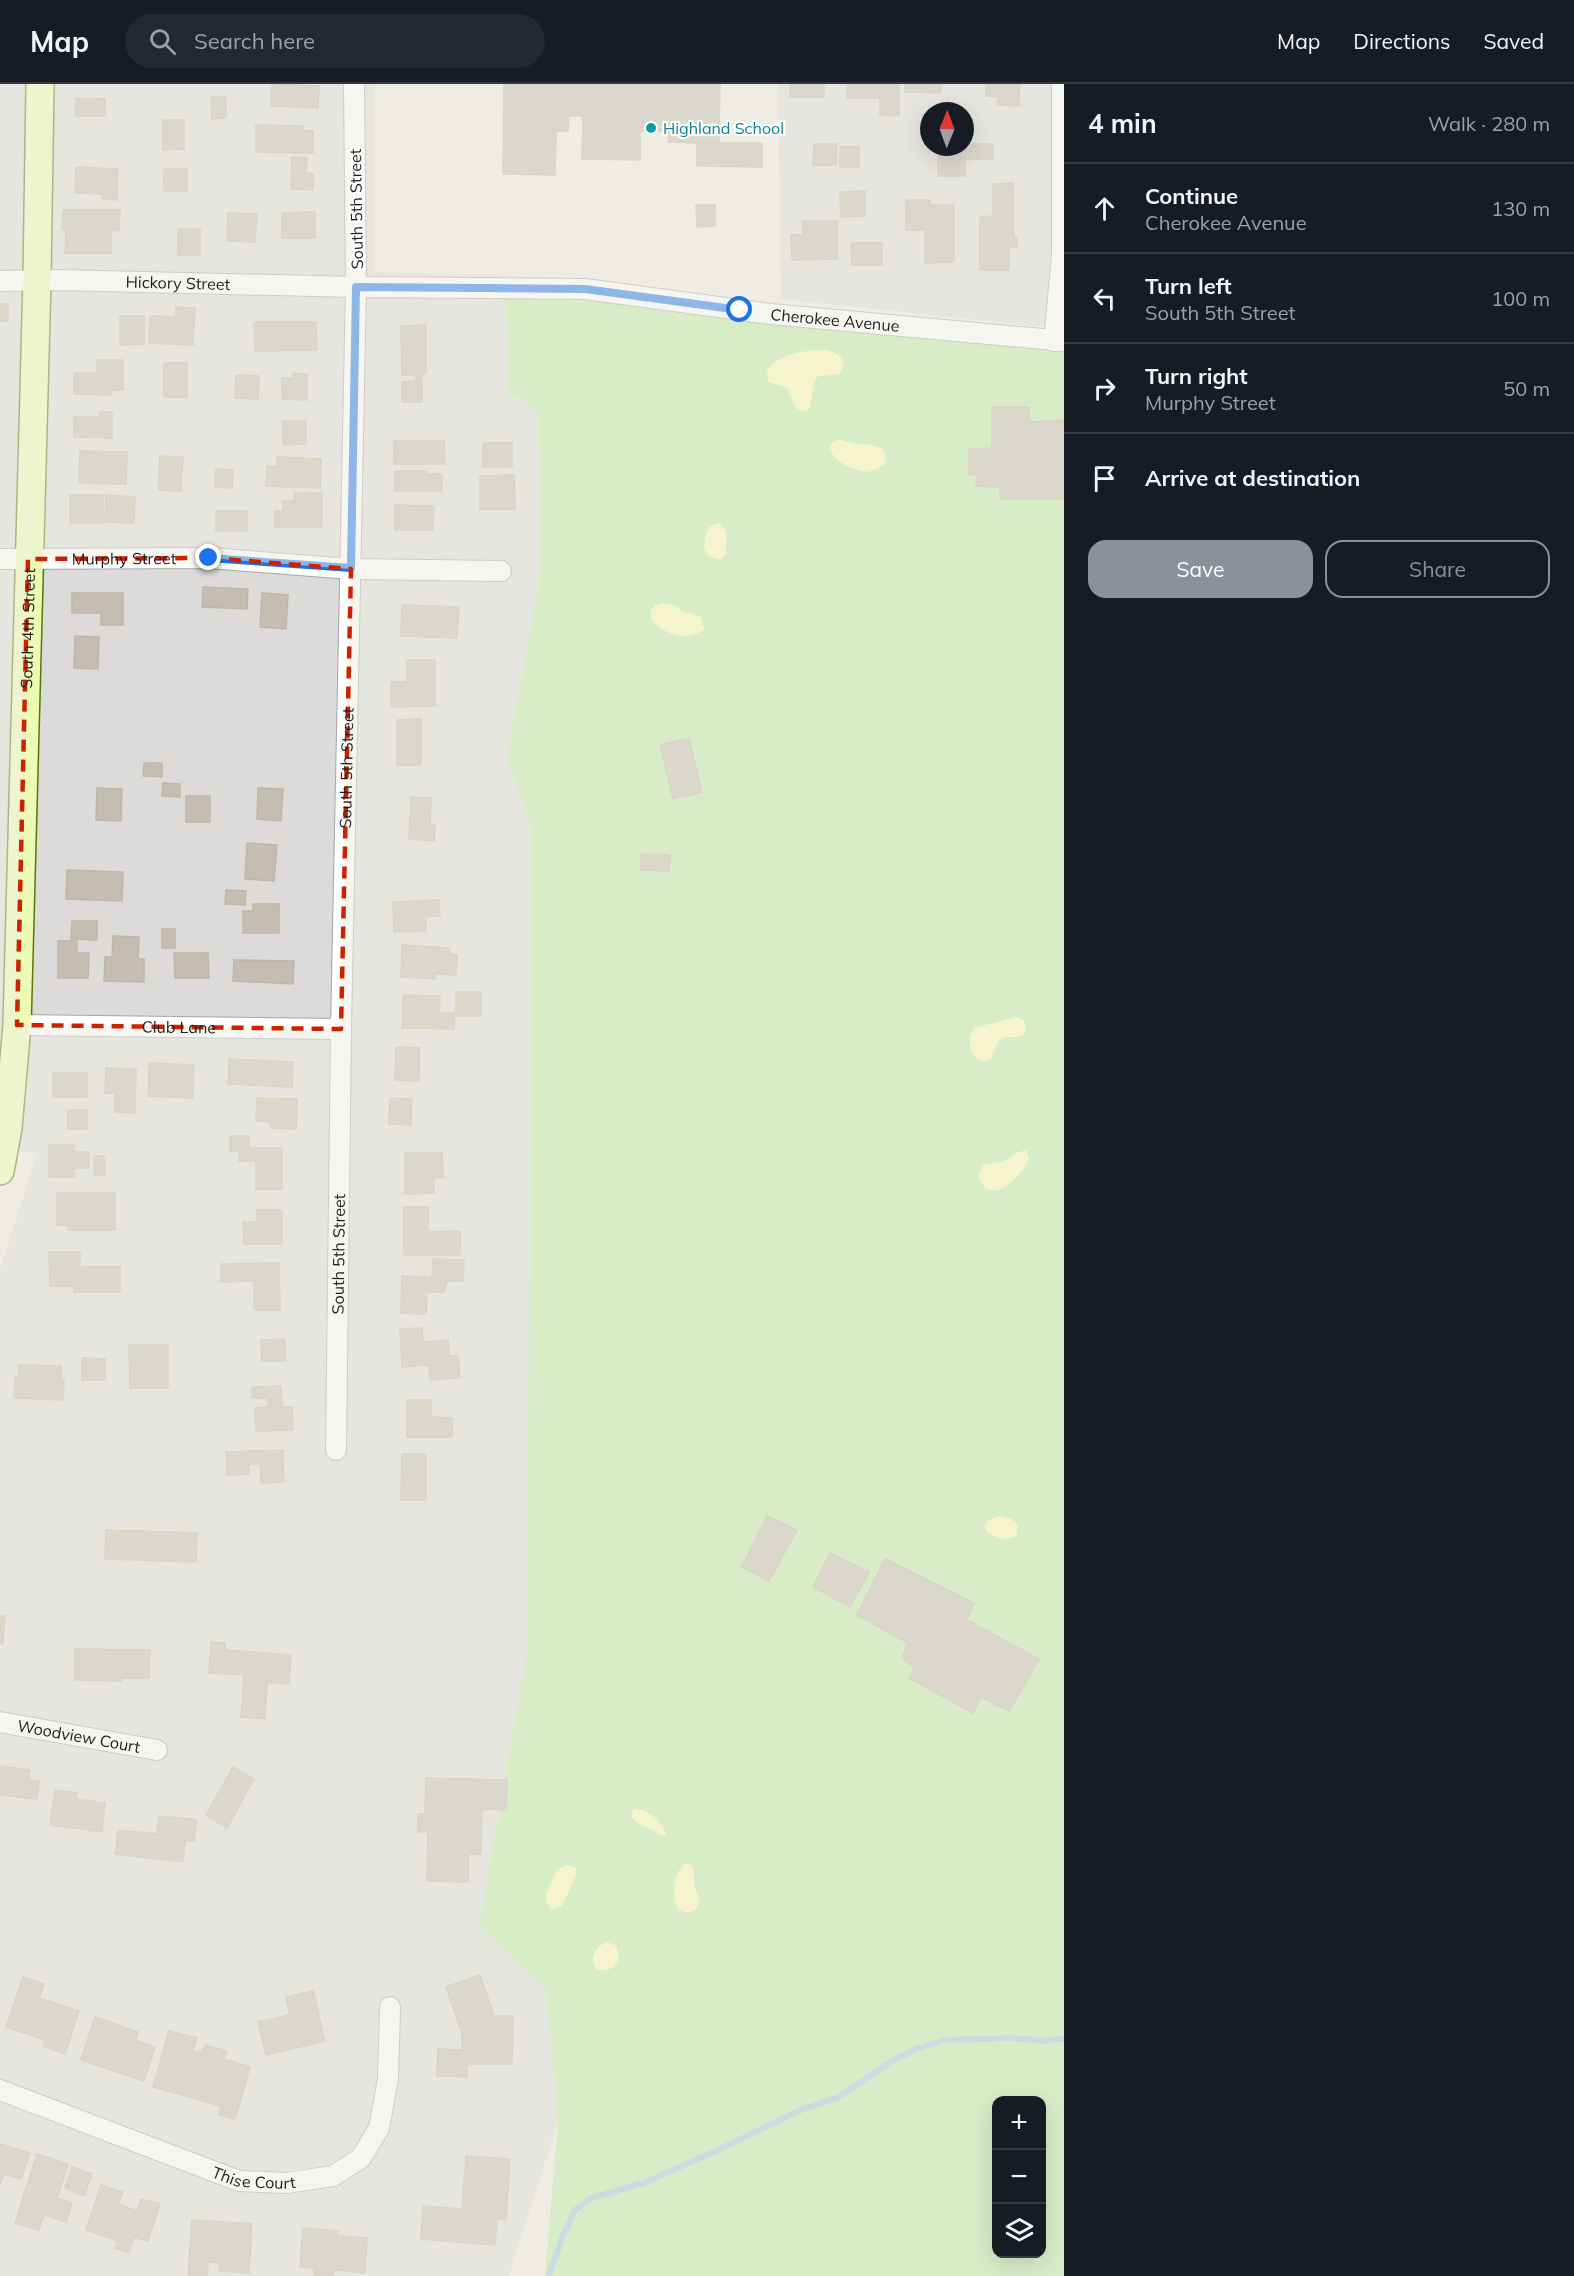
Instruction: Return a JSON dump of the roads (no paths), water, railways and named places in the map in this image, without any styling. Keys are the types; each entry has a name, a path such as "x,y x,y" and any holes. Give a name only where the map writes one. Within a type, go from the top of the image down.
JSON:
{"main road":[{"name":"South 4th Street","path":"0,1171 17,1025 40,84"}],"street":[{"name":"South 5th Street","path":"336,1450 341,1029 356,287 354,84"},
{"path":"1059,341 1062,255 1062,84"},
{"name":"Hickory Street","path":"0,281 37,279 356,287"},
{"name":"Cherokee Avenue","path":"356,287 585,289 771,314 1059,341"},
{"name":"Murphy Street","path":"0,560 209,558 351,568 501,571"},
{"name":"Club Lane","path":"17,1025 341,1029"},
{"name":"Woodview Court","path":"0,1722 157,1750"},
{"name":"Thise Court","path":"0,2090 240,2181 287,2183 333,2176 360,2158 378,2128 388,2079 390,2007"}],"waterway":[{"path":"549,2276 563,2235 575,2210 592,2198 646,2182 801,2110 837,2098 892,2061 919,2048 945,2040 1012,2038 1044,2041 1064,2038"}],"place":[{"name":"Highland School","path":"651,128"}]}
